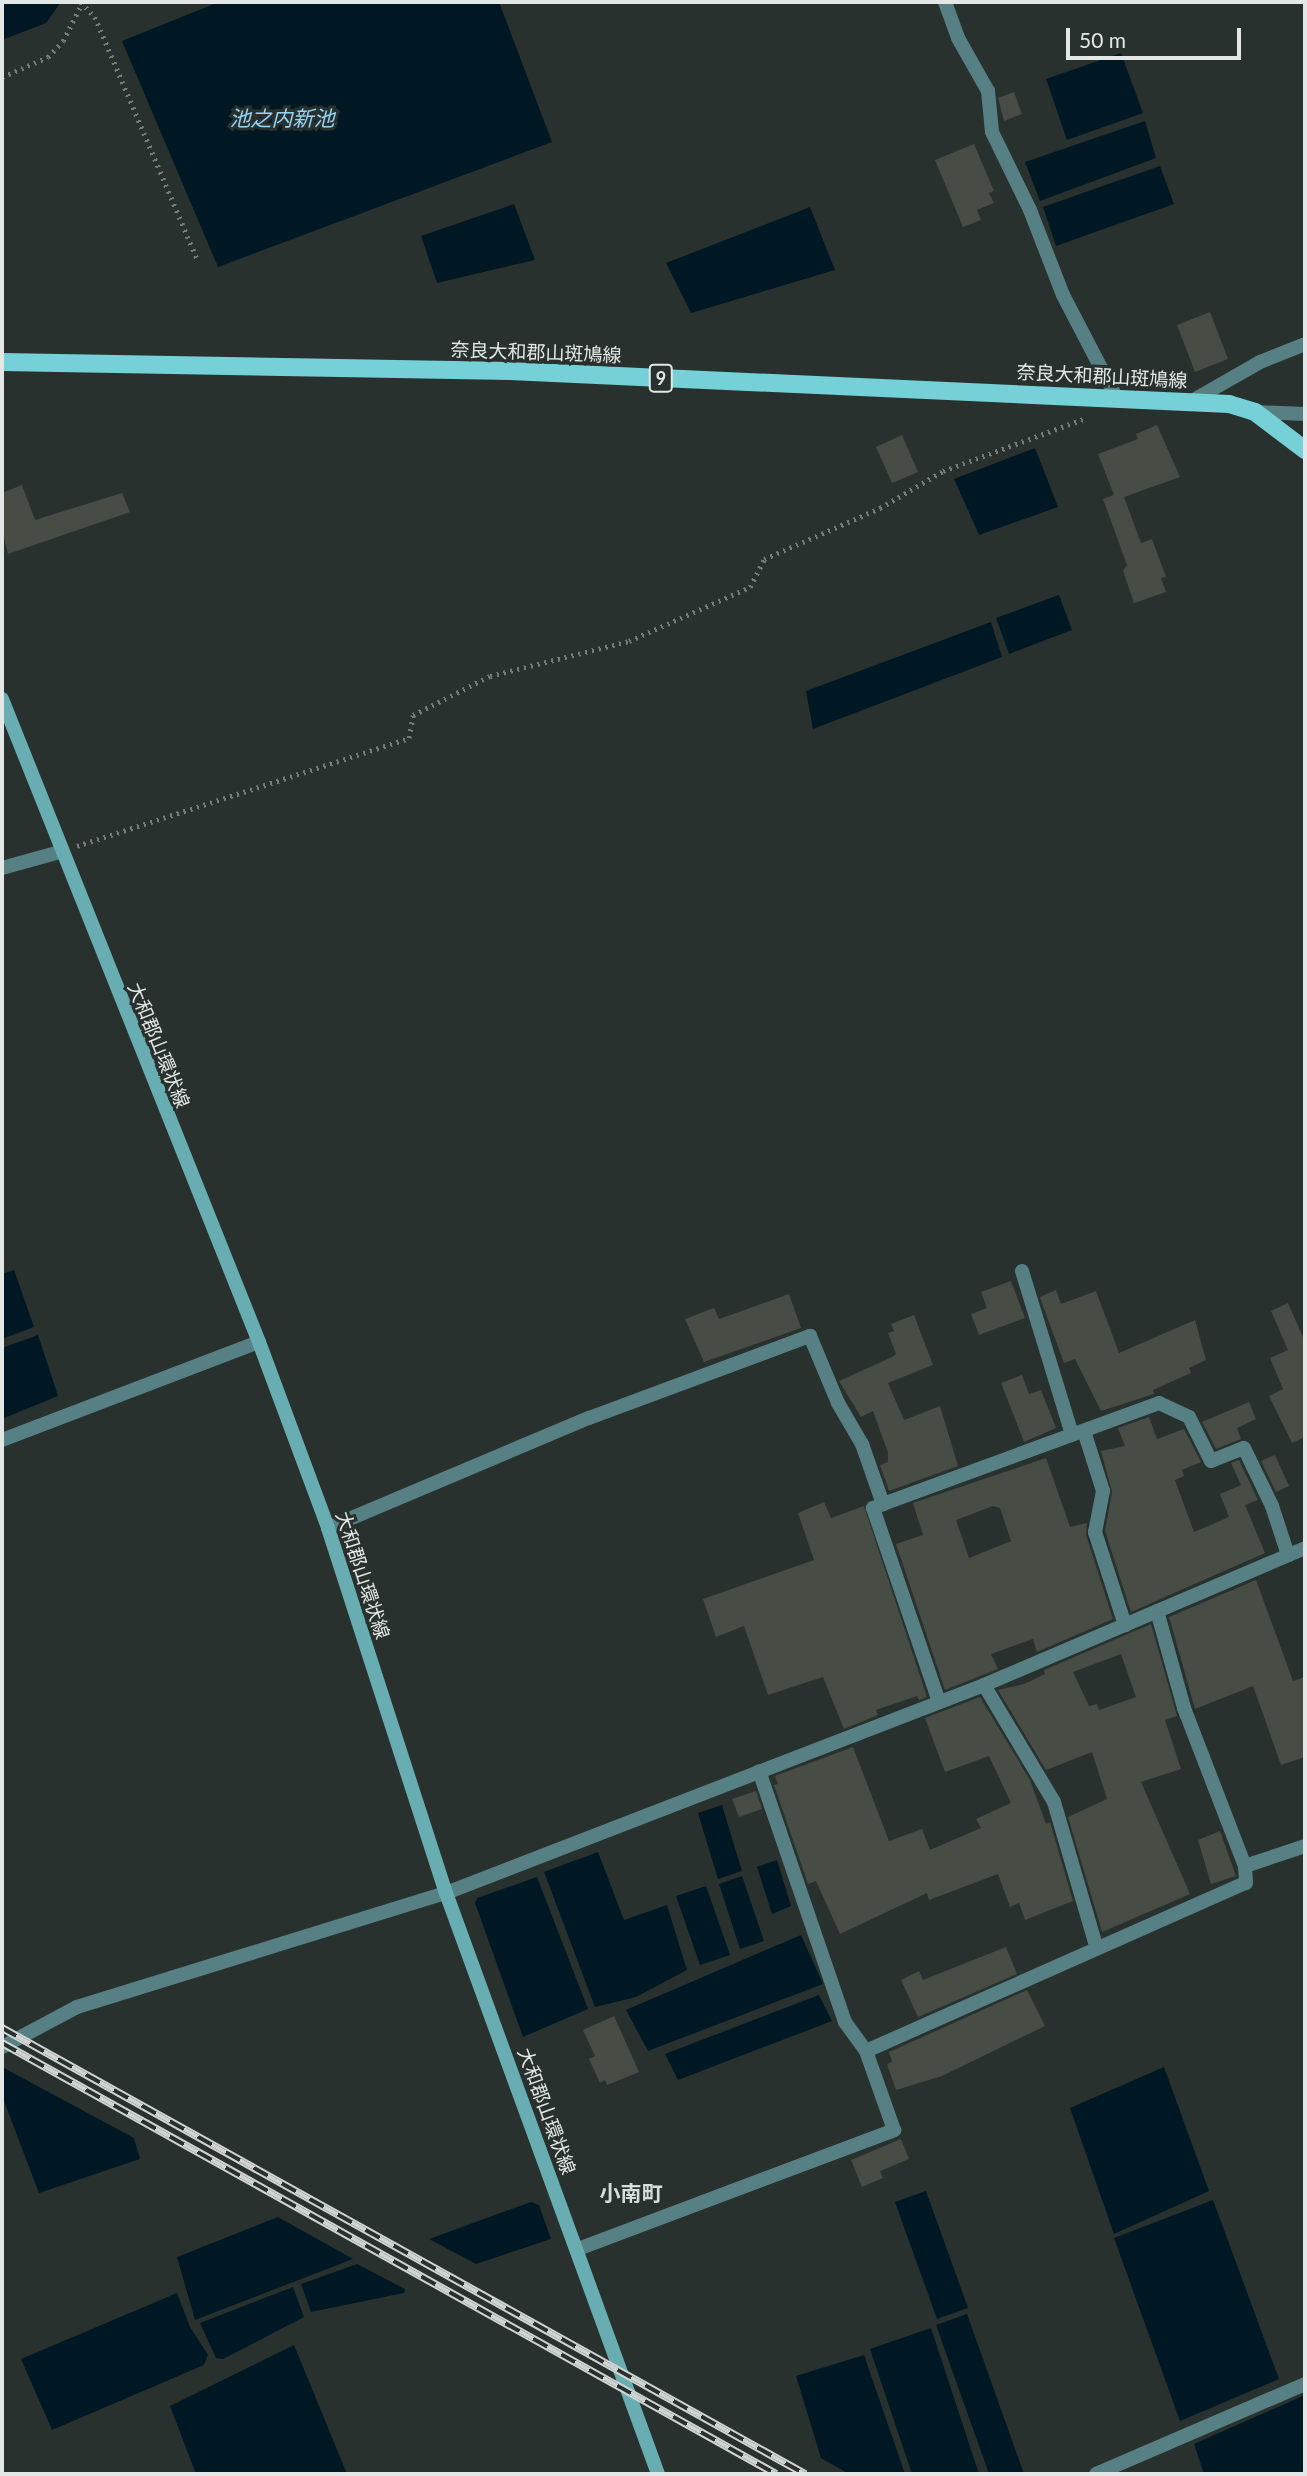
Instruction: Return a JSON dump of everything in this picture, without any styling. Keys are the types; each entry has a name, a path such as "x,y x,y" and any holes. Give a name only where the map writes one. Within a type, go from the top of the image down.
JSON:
{"main road":[{"name":"奈良大和郡山斑鳩線","path":"2,362 510,371 1229,404 1255,412 1305,450"},
{"name":"大和郡山環状線","path":"2,699 60,852 259,1342 328,1528 446,1894 578,2249 658,2474"}],"street":[{"path":"945,2 958,38 988,91 992,132 1030,210 1063,295 1116,397"},
{"path":"1190,402 1260,362 1305,344"},
{"path":"1255,412 1305,414"},
{"path":"2,868 60,852"},
{"path":"1022,1271 1078,1433 1103,1491 1095,1532 1125,1625"},
{"path":"328,1528 589,1418 810,1336 838,1403 862,1444 883,1504"},
{"path":"2,1440 259,1342"},
{"path":"939,1702 873,1508 1159,1403 1189,1417 1210,1461 1244,1448 1272,1506 1288,1555"},
{"path":"2,2047 77,2007 446,1894 984,1685 1305,1548"},
{"path":"866,2051 1096,1945 1246,1883 1245,1866 1184,1708 1157,1611"},
{"path":"984,1685 1054,1802 1096,1945"},
{"path":"578,2249 894,2130 866,2051 845,2022 760,1770"},
{"path":"1245,1866 1305,1846"},
{"path":"1096,2474 1305,2384"}],"path":[{"path":"2,77 48,57 64,41 81,2 95,18 198,261"},
{"path":"60,852 409,738 413,715 489,676 629,641 750,587 764,559 880,508 943,471 1109,410 1116,397"}],"water":[{"path":"2,2 61,2 46,23 2,40"},
{"name":"池之内新池","path":"219,2 499,2 552,142 218,267 122,41"},
{"path":"1121,53 1143,113 1067,140 1046,79"},
{"path":"1145,121 1156,158 1040,201 1025,162"},
{"path":"1160,166 1174,204 1056,246 1043,207"},
{"path":"514,204 535,260 437,283 421,236"},
{"path":"810,207 835,270 691,313 666,263"},
{"path":"1035,448 1058,507 979,535 954,479"},
{"path":"1059,595 1072,630 1009,654 996,618"},
{"path":"991,622 1002,657 813,729 806,691"},
{"path":"14,1270 34,1327 2,1339 2,1274"},
{"path":"38,1335 58,1396 2,1419 2,1348"},
{"path":"722,1805 742,1871 718,1879 698,1813"},
{"path":"598,1852 624,1920 667,1905 687,1970 636,1997 595,2007 544,1872"},
{"path":"777,1860 791,1906 772,1914 757,1867"},
{"path":"742,1876 764,1941 740,1949 719,1884"},
{"path":"537,1877 588,2009 523,2037 475,1903 477,1898"},
{"path":"706,1886 730,1955 700,1965 676,1896"},
{"path":"801,1935 823,1984 648,2051 626,2010"},
{"path":"819,1995 832,2021 678,2080 665,2054"},
{"path":"2,2067 134,2138 140,2159 39,2193 2,2096"},
{"path":"1164,2067 1209,2191 1114,2234 1070,2108"},
{"path":"926,2191 968,2308 937,2319 895,2202"},
{"path":"1213,2200 1279,2379 1180,2421 1114,2238"},
{"path":"531,2202 539,2205 551,2239 476,2264 429,2239"},
{"path":"278,2217 353,2259 195,2320 177,2257"},
{"path":"357,2264 405,2289 404,2293 311,2312 301,2284"},
{"path":"293,2287 304,2317 223,2359 216,2358 200,2323"},
{"path":"177,2293 190,2327 208,2355 204,2365 52,2430 21,2359"},
{"path":"967,2314 1024,2474 989,2474 936,2325"},
{"path":"931,2328 979,2474 912,2474 870,2349"},
{"path":"294,2345 347,2474 196,2474 170,2406"},
{"path":"864,2355 905,2474 849,2474 821,2458 796,2376"},
{"path":"1305,2395 1305,2474 1204,2474 1194,2444"}],"building":[{"path":"1014,92 1022,114 1004,121 998,98"},
{"path":"974,144 994,191 989,193 994,203 977,210 981,220 963,227 935,160"},
{"path":"1210,312 1228,359 1195,372 1177,325"},
{"path":"1157,425 1180,477 1124,497 1141,543 1152,539 1166,577 1161,578 1166,592 1134,603 1123,571 1127,565 1103,499 1114,495 1098,454 1138,439 1136,434"},
{"path":"902,435 918,472 892,483 876,447"},
{"path":"22,485 35,520 122,493 130,512 8,554 2,529 2,493"},
{"path":"1011,1281 1025,1318 979,1335 971,1314 987,1308 981,1292"},
{"path":"1056,1290 1061,1304 1096,1291 1119,1353 1195,1320 1206,1360 1189,1368 1191,1373 1153,1390 1154,1394 1101,1411 1075,1359 1064,1363 1040,1297"},
{"path":"789,1294 801,1328 704,1362 685,1319 714,1308 719,1319"},
{"path":"1288,1303 1305,1342 1305,1437 1292,1443 1269,1396 1283,1389 1270,1358 1288,1350 1271,1311"},
{"path":"914,1315 933,1365 888,1383 904,1420 940,1406 958,1466 889,1491 880,1465 888,1462 888,1453 873,1411 861,1417 839,1381 896,1354 888,1333 894,1331 891,1324"},
{"path":"1022,1375 1029,1394 1041,1390 1056,1428 1024,1442 1001,1383"},
{"path":"1249,1402 1256,1419 1237,1428 1241,1439 1216,1449 1202,1422"},
{"path":"1149,1417 1157,1439 1184,1429 1201,1462 1182,1470 1184,1476 1175,1480 1194,1532 1229,1517 1220,1494 1241,1485 1231,1463 1239,1460 1258,1500 1245,1505 1265,1553 1131,1612 1105,1531 1112,1492 1101,1451 1125,1446 1118,1428"},
{"path":"1275,1455 1289,1486 1276,1492 1261,1461"},
{"path":"1046,1458 1070,1527 1087,1523 1086,1535 1113,1619 1037,1652 1033,1639 991,1654 998,1669 945,1690 896,1544 923,1535 913,1503","holes":["993,1506 1000,1508 1011,1541 969,1558 956,1520"]},
{"path":"824,1502 831,1518 864,1506 927,1697 919,1700 917,1696 876,1710 878,1715 844,1729 823,1677 768,1695 744,1626 716,1637 703,1599 814,1560 798,1513"},
{"path":"1256,1580 1293,1681 1305,1677 1305,1757 1281,1765 1253,1686 1195,1709 1169,1617"},
{"path":"1151,1624 1177,1716 1165,1720 1181,1769 1141,1782 1190,1894 1102,1932 1068,1817 1107,1799 1092,1752 1046,1770 998,1690 1024,1684 1045,1674 1044,1670","holes":["1121,1654 1136,1697 1099,1710 1097,1704 1089,1706 1073,1672"]},
{"path":"980,1697 1030,1780 1046,1824 1050,1822 1073,1901 1025,1920 1019,1903 1010,1907 998,1874 929,1900 927,1893 840,1934 816,1881 808,1884 774,1785 778,1784 775,1776 853,1747 889,1841 922,1829 930,1850 981,1828 976,1819 1011,1803 989,1756 945,1772 925,1718"},
{"path":"756,1791 762,1809 739,1817 732,1799"},
{"path":"1220,1831 1236,1876 1211,1884 1198,1840"},
{"path":"1006,1947 1017,1974 918,2017 901,1980 919,1971 923,1980"},
{"path":"1027,1990 1045,2026 942,2076 896,2090 887,2064 892,2062 889,2052"},
{"path":"614,2016 639,2072 607,2085 605,2080 600,2083 589,2059 595,2056 583,2030"},
{"path":"901,2139 909,2159 880,2171 883,2178 862,2187 851,2160"}],"railway":[{"path":"2,2028 805,2474"},
{"path":"2,2043 776,2474"}],"district":[{"name":"小南町","path":"631,2193"}]}
